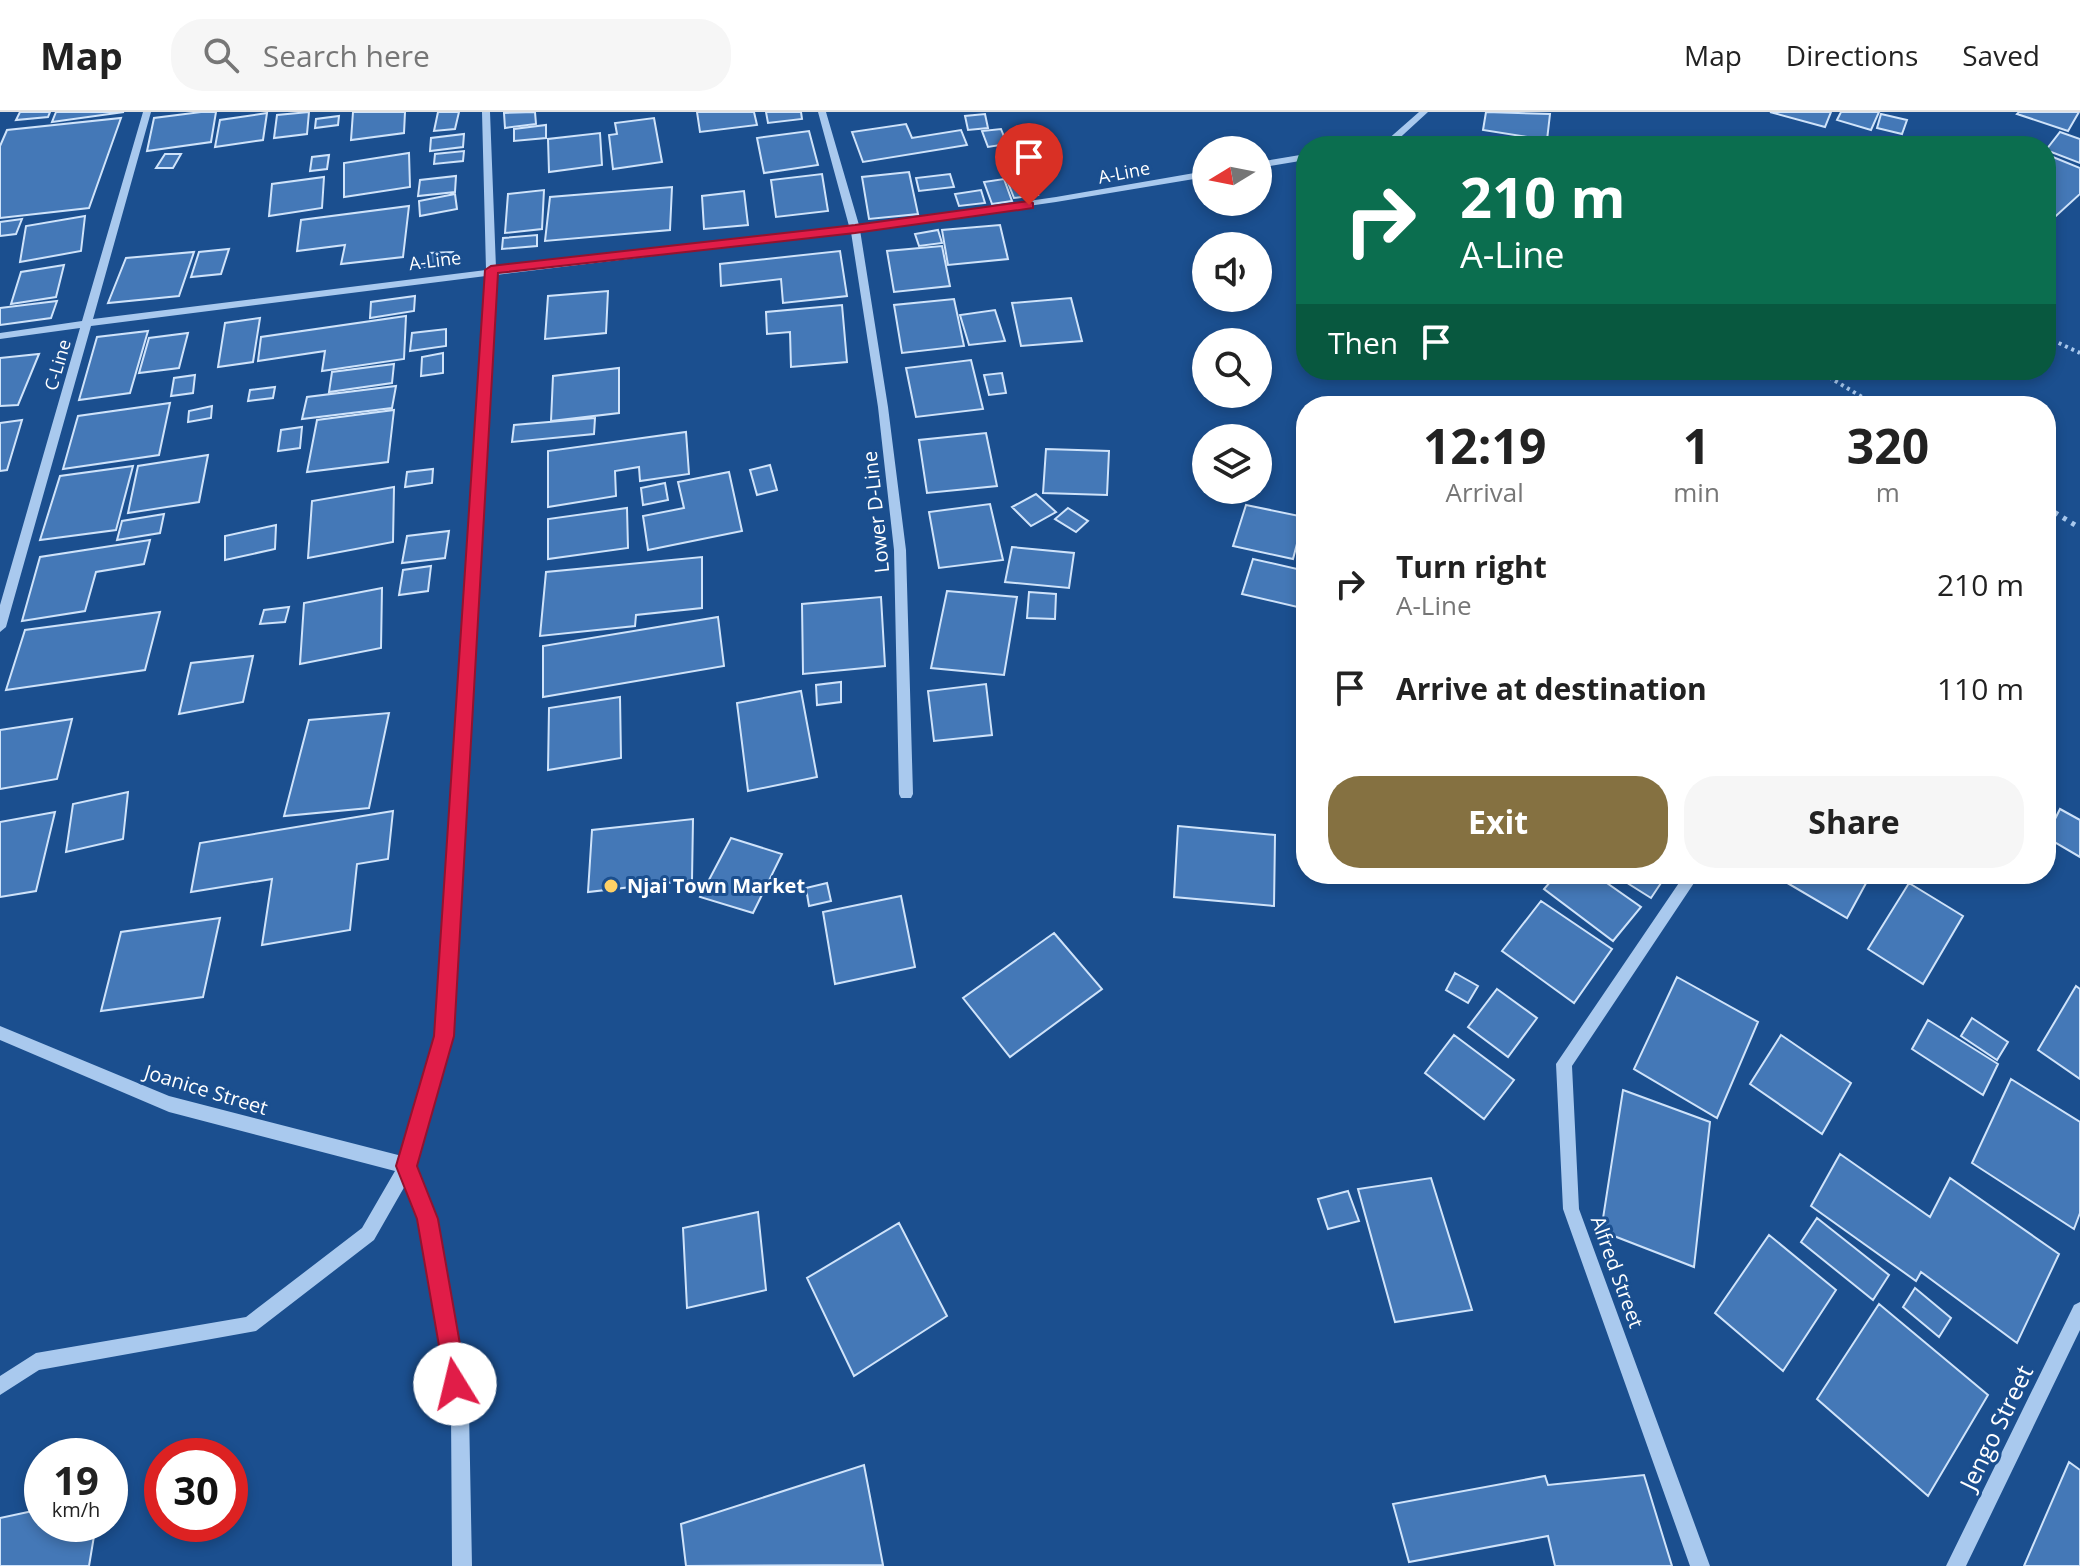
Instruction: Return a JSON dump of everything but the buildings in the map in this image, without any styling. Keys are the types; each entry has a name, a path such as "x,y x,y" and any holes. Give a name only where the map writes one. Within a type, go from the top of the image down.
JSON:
{"street":[{"name":"C-Line","path":"0,627 147,112"},
{"path":"0,1386 36,1362 250,1325 368,1234 407,1166 444,1036 491,270 486,112"},
{"name":"Lower D-Line","path":"822,112 855,229 883,407 900,550 906,794"},
{"path":"1400,136 1424,112"},
{"path":"1272,163 1296,159"},
{"name":"A-Line","path":"0,336 491,270 855,229 1057,201 1192,177"},
{"name":"Alfred Street","path":"1686,884 1564,1064 1571,1209 1700,1566"},
{"name":"Joanice Street","path":"0,1033 169,1104 407,1166"},
{"path":"407,1166 428,1219 460,1411 462,1566"},
{"name":"Jengo Street","path":"1956,1566 2080,1311"}],"path":[{"path":"2056,342 2080,353"},
{"path":"1834,380 1860,396"},
{"path":"2056,513 2080,528"}],"place":[{"name":"Njai Town Market","path":"611,886"}],"route":[{"path":"455,1384 428,1219 407,1166 444,1036 491,270 855,229 1029,205"}]}
